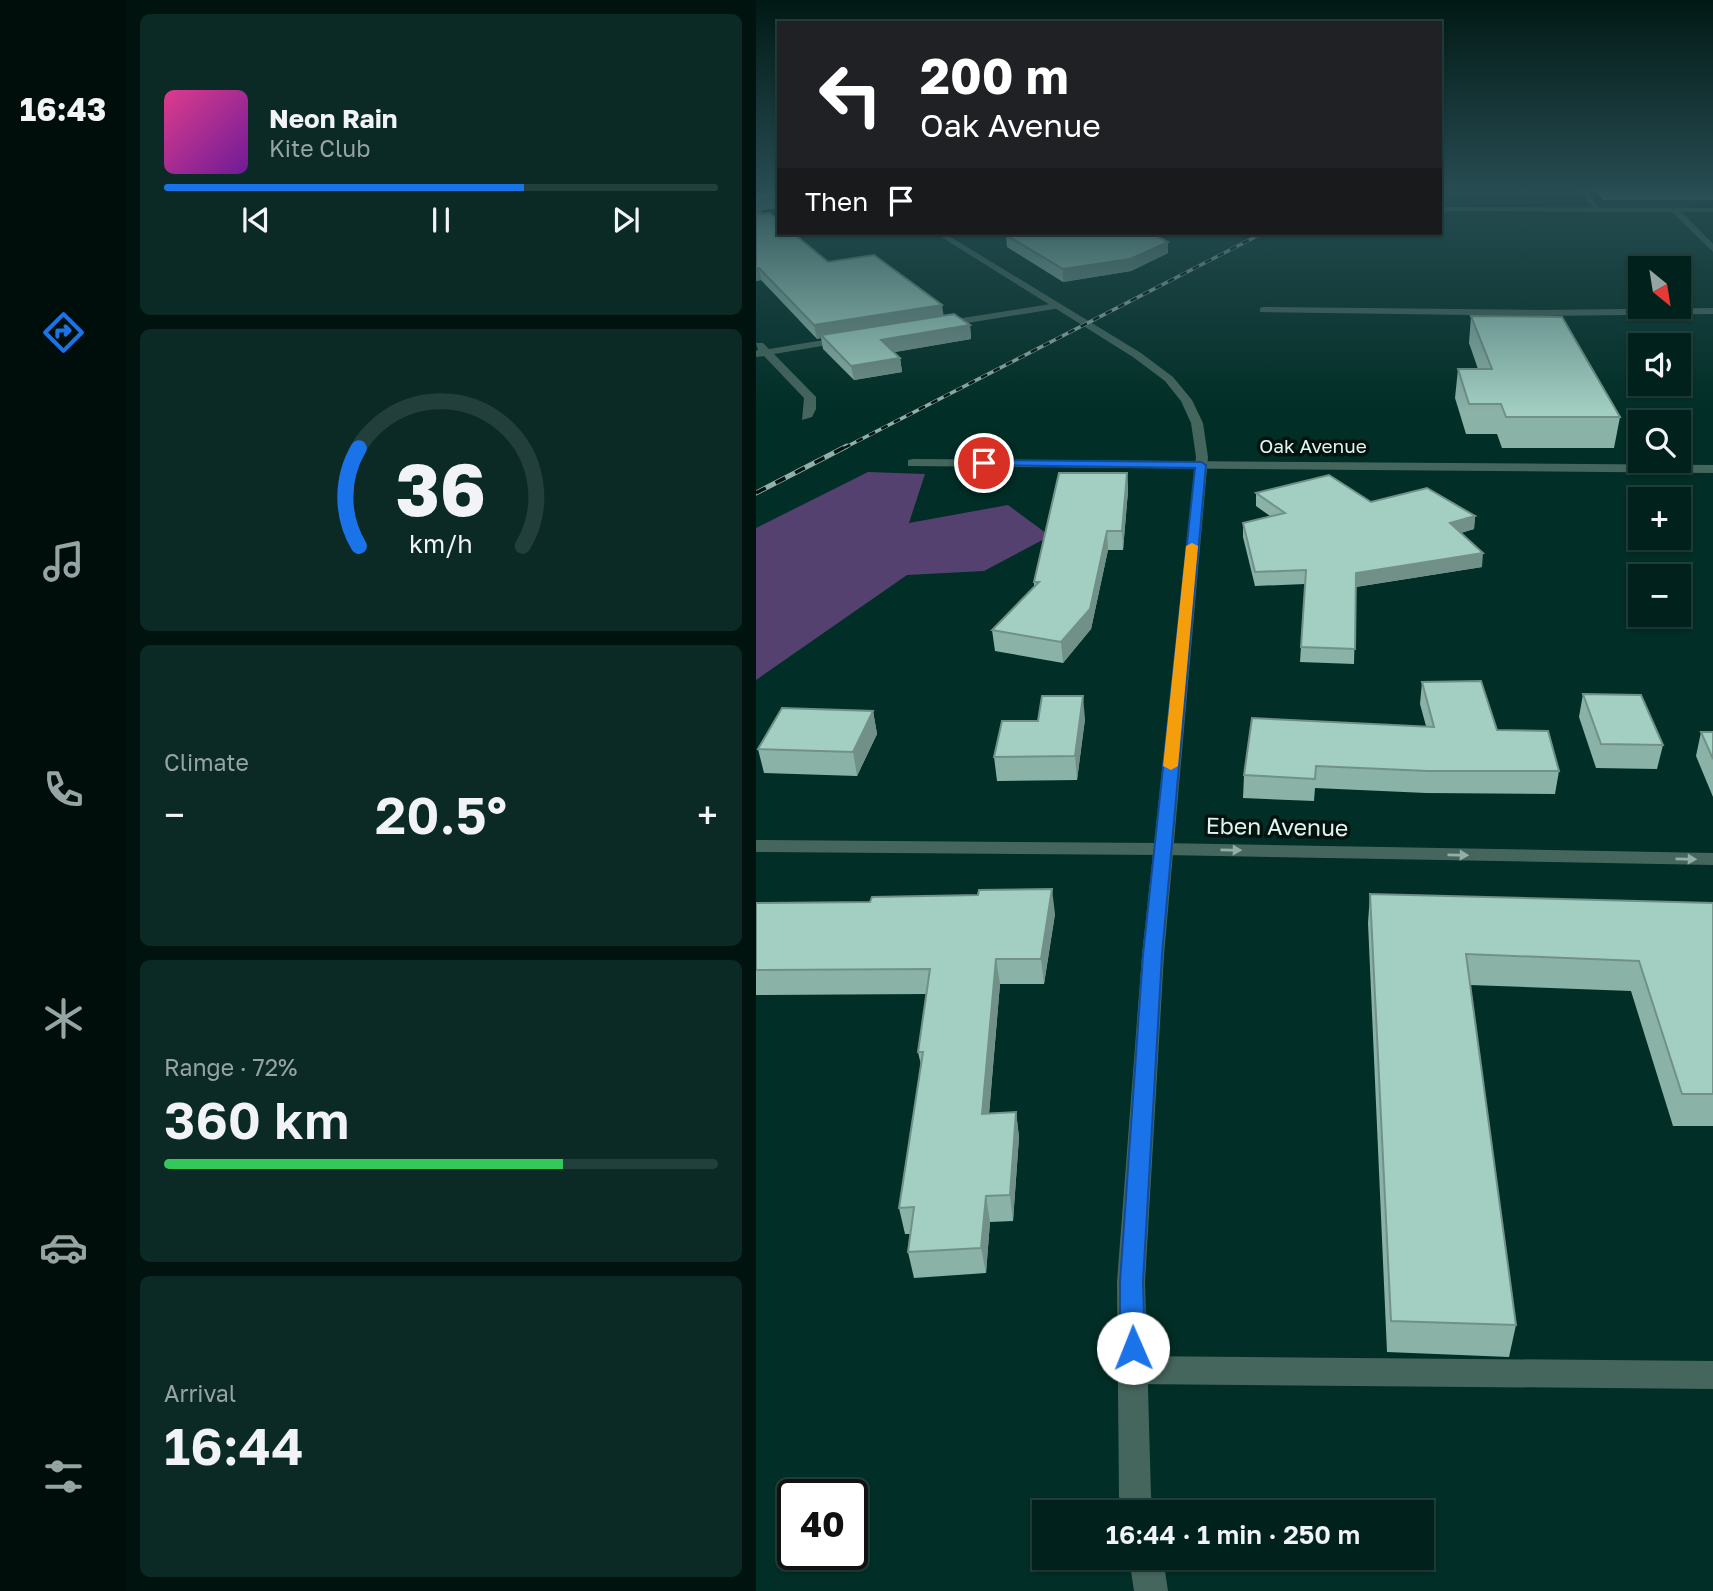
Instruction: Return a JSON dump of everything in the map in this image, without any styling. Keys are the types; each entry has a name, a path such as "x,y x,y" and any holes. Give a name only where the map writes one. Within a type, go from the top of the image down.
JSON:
{"street":[{"path":"988,263 1137,355 1169,379 1186,400 1196,423 1201,465 1153,955 1131,1282 1136,1500"},
{"path":"930,326 1057,306"},
{"path":"1263,310 1525,313 1713,311"},
{"path":"761,353 861,337"},
{"path":"756,342 761,353 810,397 810,409 806,416"},
{"name":"Oak Avenue","path":"914,463 1713,469"},
{"name":"Eben Avenue","path":"756,846 1163,849 1713,859"},
{"path":"1133,1370 1713,1375"},
{"path":"1148,1570 1151,1591"}],"shaded area":[{"path":"868,472 925,474 909,523 1008,505 1050,536 984,571 907,575 756,680 756,528"}],"building":[{"path":"756,263 885,263 942,305 814,325 759,268 756,268"},
{"path":"1053,263 1102,263 1063,269"},
{"path":"954,314 970,325 881,340 900,358 851,366 821,335"},
{"path":"1471,316 1562,317 1620,417 1506,417 1501,404 1469,404 1458,369 1492,369"},
{"path":"1059,473 1127,473 1122,531 1107,531 1090,609 1061,642 992,630 1039,582 1034,582"},
{"path":"1329,475 1371,502 1427,488 1475,516 1450,523 1483,553 1356,573 1355,649 1301,647 1306,570 1255,572 1243,523 1285,513 1256,493"},
{"path":"1481,681 1497,730 1548,731 1559,771 1428,771 1316,766 1315,779 1244,775 1252,718 1434,727 1422,682"},
{"path":"1583,694 1641,695 1663,745 1601,744"},
{"path":"1042,696 1083,696 1075,756 994,757 1002,721 1038,721"},
{"path":"782,708 873,711 853,752 758,749"},
{"path":"1701,732 1713,732 1713,759"},
{"path":"1052,889 1041,959 996,959 982,1114 1016,1112 1010,1195 986,1196 981,1248 908,1252 914,1207 899,1208 923,1052 918,1052 930,969 756,970 756,903 870,902 872,897 978,895 979,890"},
{"path":"1370,894 1713,903 1713,1094 1682,1094 1639,961 1466,954 1516,1325 1391,1321"}],"railway":[{"path":"844,448 1204,263"},
{"path":"756,493 847,446"}],"slow traffic":[{"path":"1171,766 1192,546"}],"route":[{"path":"984,463 1201,465 1153,955 1131,1282 1133,1348"}]}
